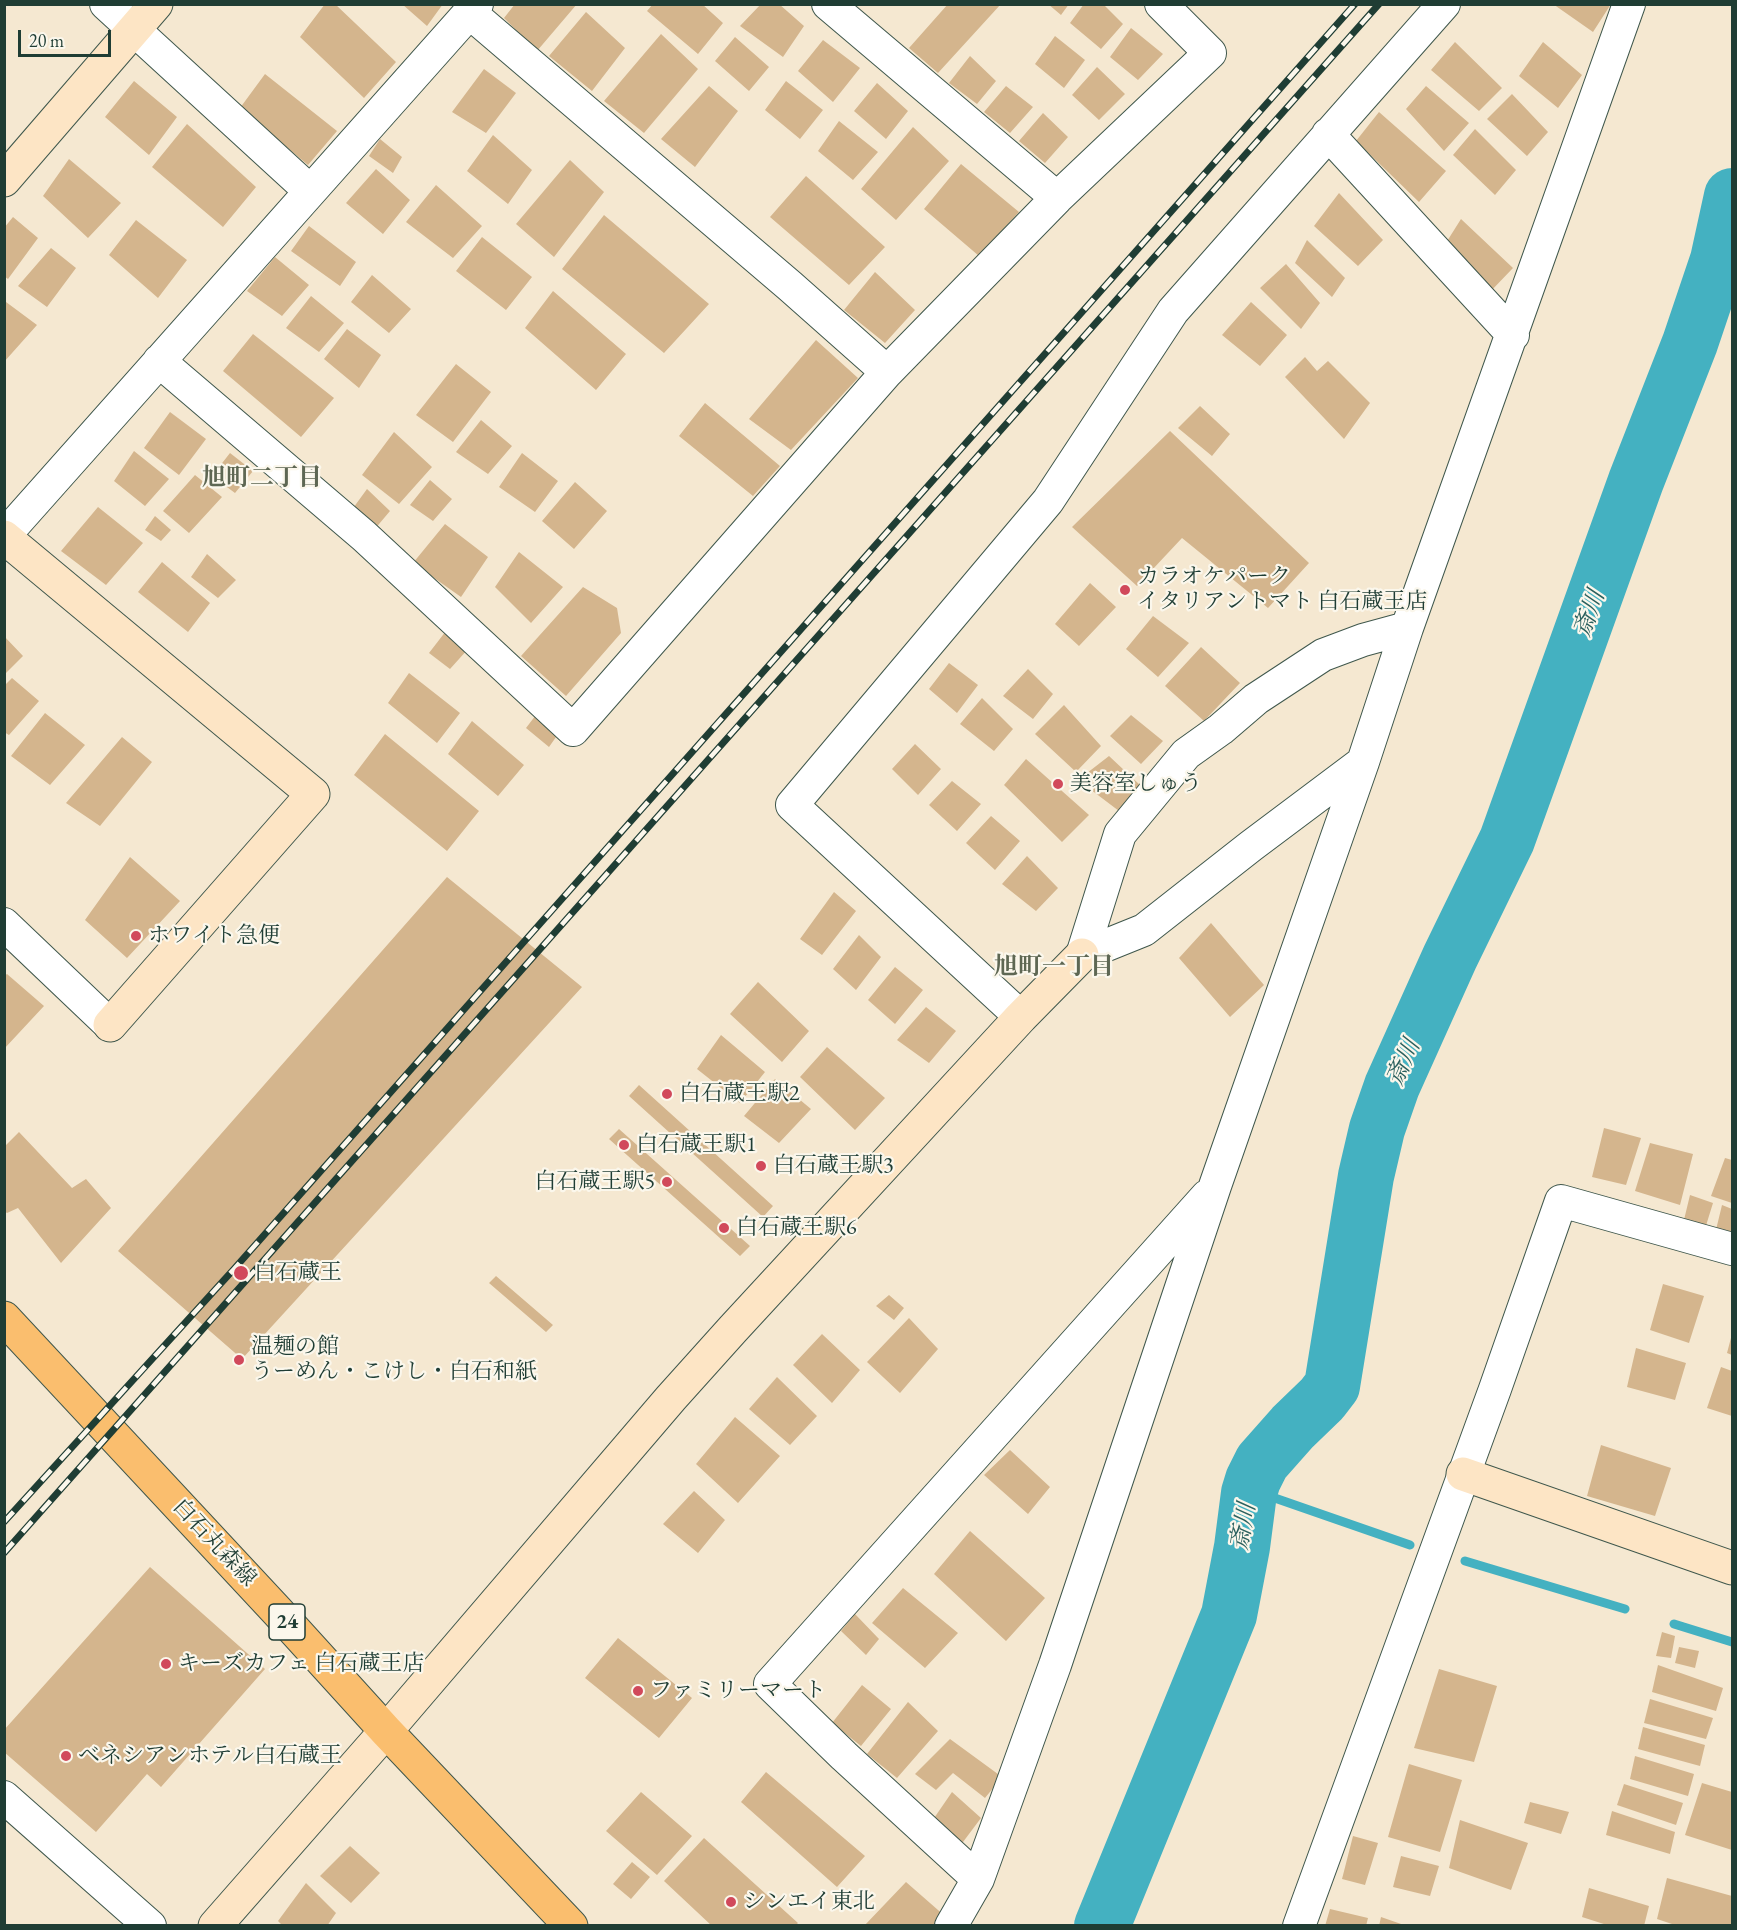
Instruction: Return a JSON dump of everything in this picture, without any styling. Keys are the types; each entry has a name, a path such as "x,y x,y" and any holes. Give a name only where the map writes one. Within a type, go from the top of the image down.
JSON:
{"main road":[{"name":"白石丸森線","path":"9,1334 572,1926"}],"street":[{"path":"106,4 310,191"},
{"path":"4,180 156,4"},
{"path":"828,4 1057,198"},
{"path":"159,362 364,536 573,730 887,372 1057,198 1210,53 1161,4"},
{"path":"1021,1017 792,805 1048,501 1173,311 1444,4"},
{"path":"951,1926 978,1879 1055,1665 1215,1186 1363,762 1407,628 1629,4"},
{"path":"4,924 110,1025 313,794 4,536 473,8 887,372"},
{"path":"1328,134 1513,335"},
{"path":"1083,955 1120,834 1186,754 1221,729 1256,699 1323,655 1363,640 1407,628"},
{"path":"215,1926 386,1731 671,1398 794,1261 1021,1017 1083,955 1144,930 1363,762"},
{"path":"978,1879 844,1756 770,1684 1215,1186"},
{"path":"1299,1926 1560,1201 1732,1249"},
{"path":"1463,1474 1732,1568"},
{"path":"4,1797 150,1926"}],"building":[{"path":"325,4 335,4 396,62 364,98 300,37"},
{"path":"402,4 443,4 427,26"},
{"path":"515,4 577,4 537,51 504,18"},
{"path":"653,4 702,4 723,23 698,54 647,11"},
{"path":"761,4 779,4 804,26 783,57 740,26"},
{"path":"948,4 1001,4 938,73 909,48"},
{"path":"1048,4 1069,4 1061,15"},
{"path":"1084,4 1103,4 1123,24 1101,49 1070,23"},
{"path":"1553,4 1611,4 1593,32"},
{"path":"586,12 625,48 592,91 549,56"},
{"path":"1131,28 1163,54 1138,80 1110,57"},
{"path":"661,34 698,69 644,133 604,101"},
{"path":"1055,36 1085,60 1064,88 1035,64"},
{"path":"735,37 769,67 749,91 715,61"},
{"path":"823,40 860,68 833,102 798,71"},
{"path":"1455,42 1502,88 1479,111 1431,70"},
{"path":"1543,42 1582,75 1558,108 1519,76"},
{"path":"970,56 996,81 977,104 949,83"},
{"path":"1097,67 1125,94 1099,120 1072,95"},
{"path":"484,69 516,93 486,133 452,112"},
{"path":"265,74 337,131 308,165 240,108"},
{"path":"134,81 177,117 149,155 105,117"},
{"path":"786,81 823,110 800,139 765,110"},
{"path":"877,83 908,111 886,139 854,111"},
{"path":"709,86 738,111 695,167 661,139"},
{"path":"1006,86 1033,107 1010,133 984,112"},
{"path":"1426,86 1469,123 1444,151 1406,109"},
{"path":"1512,94 1548,132 1527,156 1487,119"},
{"path":"1379,112 1446,171 1419,202 1356,141"},
{"path":"1043,113 1068,137 1045,163 1019,141"},
{"path":"839,121 878,152 853,180 818,151"},
{"path":"187,124 256,187 223,227 152,167"},
{"path":"913,127 949,161 896,220 861,189"},
{"path":"1475,129 1516,170 1495,195 1453,155"},
{"path":"493,135 532,170 508,204 467,171"},
{"path":"380,139 402,157 393,173 369,156"},
{"path":"69,159 121,203 88,238 43,196"},
{"path":"570,160 604,192 554,257 516,224"},
{"path":"961,164 1019,212 979,256 924,209"},
{"path":"376,169 410,200 383,234 346,203"},
{"path":"806,176 885,247 849,285 770,217"},
{"path":"436,185 482,226 453,258 406,222"},
{"path":"1339,193 1383,240 1358,266 1314,226"},
{"path":"604,215 709,304 664,353 562,269"},
{"path":"13,217 38,238 8,279 4,276 4,228"},
{"path":"1461,219 1513,268 1489,293 1444,246"},
{"path":"136,220 187,260 158,298 109,255"},
{"path":"309,226 356,262 340,286 291,251"},
{"path":"482,237 532,277 506,310 456,271"},
{"path":"1307,240 1345,278 1332,297 1295,263"},
{"path":"51,248 76,268 47,307 18,286"},
{"path":"275,257 309,285 282,316 247,291"},
{"path":"1286,264 1320,303 1301,329 1260,288"},
{"path":"875,272 915,310 885,343 844,310"},
{"path":"372,275 411,309 389,333 351,302"},
{"path":"553,291 626,354 596,390 525,328"},
{"path":"311,296 344,323 319,352 286,328"},
{"path":"6,302 37,325 4,362 4,304"},
{"path":"1251,302 1287,335 1260,366 1222,335"},
{"path":"347,329 381,355 359,388 324,359"},
{"path":"253,334 334,398 301,437 223,371"},
{"path":"816,340 858,378 791,450 749,419"},
{"path":"1305,357 1317,371 1328,361 1370,403 1344,439 1285,377"},
{"path":"456,364 491,392 453,442 416,415"},
{"path":"705,403 780,466 753,496 679,436"},
{"path":"1200,406 1230,434 1212,456 1178,428"},
{"path":"170,412 206,439 179,475 144,448"},
{"path":"481,420 512,446 488,474 456,452"},
{"path":"1170,431 1309,563 1268,608 1182,538 1137,586 1072,527"},
{"path":"394,432 432,467 399,504 362,475"},
{"path":"134,451 169,479 145,506 114,481"},
{"path":"230,453 253,471 235,493 212,476"},
{"path":"522,453 558,481 535,512 499,487"},
{"path":"195,475 222,497 189,533 163,511"},
{"path":"430,480 452,499 433,521 410,505"},
{"path":"575,482 607,511 574,549 542,521"},
{"path":"367,489 390,511 374,530 351,511"},
{"path":"98,507 143,543 106,585 61,551"},
{"path":"155,516 171,530 161,541 145,530"},
{"path":"445,524 488,557 461,597 413,563"},
{"path":"519,552 563,587 531,623 495,587"},
{"path":"207,554 236,580 218,598 191,577"},
{"path":"162,562 210,603 188,632 138,592"},
{"path":"1090,583 1116,607 1079,646 1055,624"},
{"path":"583,587 617,608 621,633 566,696 521,656"},
{"path":"1153,616 1189,643 1158,677 1126,649"},
{"path":"446,631 468,649 450,669 429,653"},
{"path":"4,636 23,656 4,675"},
{"path":"1201,647 1240,683 1204,721 1165,686"},
{"path":"949,663 978,685 957,713 929,689"},
{"path":"1028,669 1053,694 1033,719 1003,696"},
{"path":"409,673 460,713 437,743 388,703"},
{"path":"12,678 39,701 9,735 4,732 4,686"},
{"path":"982,698 1013,729 994,751 960,724"},
{"path":"1064,705 1101,746 1076,772 1035,734"},
{"path":"539,711 561,730 549,747 526,728"},
{"path":"45,713 85,745 50,785 11,756"},
{"path":"1131,715 1163,741 1141,764 1110,736"},
{"path":"472,721 524,765 498,796 448,754"},
{"path":"385,734 479,811 447,851 354,775"},
{"path":"122,737 152,762 100,826 66,803"},
{"path":"915,744 941,769 918,795 892,769"},
{"path":"1109,756 1140,785 1119,811 1078,780"},
{"path":"1026,759 1089,815 1062,842 1004,785"},
{"path":"952,781 981,804 957,831 929,805"},
{"path":"991,816 1020,841 995,870 966,843"},
{"path":"1027,856 1058,888 1036,911 1002,884"},
{"path":"130,857 180,901 127,958 85,920"},
{"name":"白石蔵王","path":"447,877 582,987 242,1359 118,1251"},
{"path":"834,892 856,911 822,955 800,939"},
{"path":"1211,923 1264,985 1230,1017 1179,958"},
{"path":"859,935 881,957 856,990 833,969"},
{"path":"895,967 923,990 895,1024 868,1000"},
{"path":"7,974 44,1006 4,1049 4,976"},
{"path":"758,982 809,1031 782,1062 730,1014"},
{"path":"926,1007 956,1031 929,1063 897,1040"},
{"path":"721,1035 765,1072 740,1103 697,1069"},
{"path":"827,1047 885,1098 855,1130 800,1077"},
{"path":"775,1079 811,1109 779,1143 744,1116"},
{"path":"639,1085 773,1206 763,1217 629,1096"},
{"path":"1604,1128 1641,1138 1626,1185 1592,1177"},
{"path":"619,1129 750,1246 740,1256 609,1139"},
{"path":"19,1132 72,1188 86,1179 111,1208 61,1263 18,1208 7,1213 4,1211 4,1147"},
{"path":"1650,1143 1693,1154 1680,1205 1635,1191"},
{"path":"1725,1158 1732,1160 1732,1203 1711,1196"},
{"path":"1690,1195 1713,1203 1704,1232 1683,1224"},
{"path":"1722,1205 1732,1209 1732,1239 1715,1234"},
{"path":"496,1276 553,1325 546,1332 489,1283"},
{"path":"1663,1284 1704,1296 1689,1343 1650,1330"},
{"path":"889,1295 904,1308 894,1320 876,1306"},
{"path":"909,1318 938,1349 900,1393 867,1362"},
{"path":"822,1334 860,1370 832,1403 793,1365"},
{"path":"1732,1334 1732,1355 1727,1353"},
{"path":"1636,1348 1686,1363 1675,1400 1627,1387"},
{"path":"1721,1367 1732,1371 1732,1416 1707,1408"},
{"path":"777,1377 817,1416 790,1445 749,1409"},
{"path":"735,1417 780,1456 738,1503 696,1464"},
{"path":"1601,1445 1671,1468 1655,1516 1587,1496"},
{"path":"1010,1450 1050,1487 1028,1514 984,1475"},
{"path":"694,1491 725,1520 698,1553 663,1524"},
{"path":"970,1531 1045,1598 1006,1641 934,1574"},
{"path":"150,1567 265,1669 161,1787 147,1774 96,1832 4,1752 4,1730"},
{"path":"903,1588 958,1633 925,1668 872,1623"},
{"path":"855,1614 879,1639 866,1655 841,1631"},
{"path":"1662,1632 1675,1636 1671,1658 1656,1656"},
{"path":"618,1638 692,1698 659,1738 585,1678"},
{"path":"1679,1647 1699,1651 1695,1668 1675,1663"},
{"path":"1658,1665 1723,1688 1716,1711 1652,1692"},
{"path":"1439,1669 1497,1686 1474,1762 1414,1748"},
{"path":"862,1685 891,1709 861,1746 832,1723"},
{"path":"1650,1699 1713,1718 1706,1739 1644,1723"},
{"path":"908,1702 938,1731 897,1778 867,1754"},
{"path":"1643,1727 1705,1745 1700,1766 1638,1749"},
{"path":"950,1739 1002,1777 985,1798 953,1773 936,1790 915,1774"},
{"path":"1635,1756 1694,1774 1688,1796 1630,1779"},
{"path":"1409,1764 1462,1780 1440,1852 1388,1837"},
{"path":"766,1772 865,1856 837,1887 741,1802"},
{"path":"1702,1783 1732,1792 1732,1850 1685,1835"},
{"path":"1624,1784 1683,1803 1676,1825 1617,1805"},
{"path":"641,1792 692,1836 657,1875 606,1831"},
{"path":"952,1792 981,1818 960,1846 930,1824"},
{"path":"1530,1802 1569,1812 1561,1834 1524,1823"},
{"path":"1612,1811 1675,1832 1670,1854 1606,1835"},
{"path":"1460,1820 1528,1843 1511,1890 1449,1868"},
{"path":"1353,1836 1378,1843 1365,1885 1342,1879"},
{"name":"シンエイ東北","path":"704,1838 798,1923 795,1926 712,1926 664,1881"},
{"path":"350,1846 380,1873 351,1903 320,1876"},
{"path":"1401,1856 1439,1866 1430,1896 1393,1887"},
{"path":"632,1862 650,1877 631,1899 613,1884"},
{"path":"1667,1878 1732,1896 1732,1926 1678,1926 1657,1919"},
{"path":"906,1882 946,1917 938,1926 864,1926"},
{"path":"306,1883 336,1913 327,1926 283,1926 278,1921"},
{"path":"1589,1888 1649,1906 1644,1926 1610,1926 1582,1917"},
{"path":"1330,1909 1368,1918 1366,1926 1325,1926"},
{"path":"1381,1917 1404,1925 1404,1926 1379,1926"}],"waterway":[{"name":"斎川","path":"1102,1926 1229,1615 1253,1480 1262,1462 1332,1386 1366,1176 1377,1129 1392,1086 1450,957 1507,840 1636,481 1690,343 1718,260 1732,196"},
{"path":"1249,1493 1269,1496 1410,1545"},
{"path":"1465,1561 1625,1609"},
{"path":"1674,1624 1732,1642"}],"railway":[{"path":"4,1522 234,1269 1355,4"},
{"path":"4,1553 1379,4"}],"place":[{"name":"カラオケパーク イタリアントマト 白石蔵王店","path":"1125,590"},
{"name":"美容室しゅう","path":"1058,784"},
{"name":"ホワイト急便","path":"136,936"},
{"name":"白石蔵王駅2","path":"667,1094"},
{"name":"白石蔵王駅1","path":"624,1145"},
{"name":"白石蔵王駅3","path":"761,1166"},
{"name":"白石蔵王駅5","path":"667,1182"},
{"name":"白石蔵王駅6","path":"724,1228"},
{"name":"白石蔵王","path":"241,1273"},
{"name":"温麺の館 うーめん・こけし・白石和紙","path":"239,1360"},
{"name":"キーズカフェ 白石蔵王店","path":"166,1664"},
{"name":"ファミリーマート","path":"638,1691"},
{"name":"ベネシアンホテル白石蔵王","path":"66,1756"},
{"name":"シンエイ東北","path":"731,1902"}],"district":[{"name":"旭町二丁目","path":"262,478"},
{"name":"旭町一丁目","path":"1054,967"}]}
